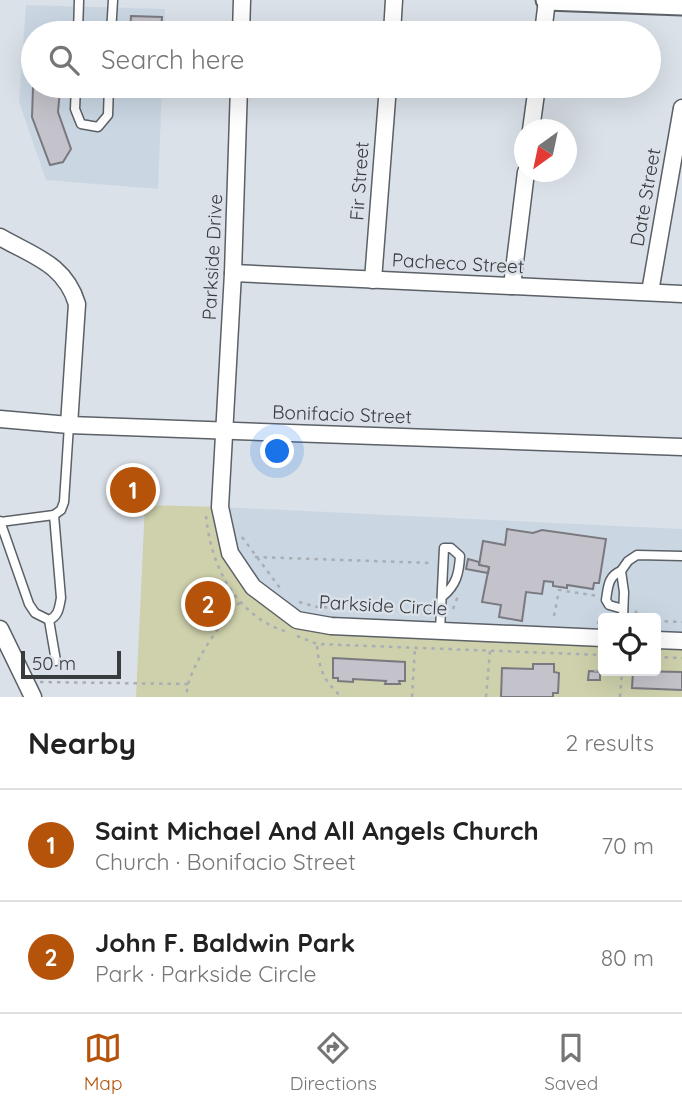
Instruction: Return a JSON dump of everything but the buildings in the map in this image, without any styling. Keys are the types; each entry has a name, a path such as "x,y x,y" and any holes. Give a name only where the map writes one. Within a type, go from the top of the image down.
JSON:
{"street":[{"path":"241,21 242,0"},
{"path":"393,21 394,0"},
{"path":"544,21 547,0 682,5"},
{"name":"Parkside Drive","path":"223,430 233,273 239,98"},
{"name":"Fir Street","path":"373,280 387,98"},
{"path":"532,119 535,98"},
{"name":"Date Street","path":"650,292 682,108"},
{"path":"512,286 525,182"},
{"path":"0,237 43,259 72,287 77,304 69,425"},
{"name":"Pacheco Street","path":"233,273 682,294"},
{"name":"Bonifacio Street","path":"0,419 69,425 682,447"},
{"name":"Parkside Circle","path":"223,430 220,507 230,553 253,587 297,620 331,626 598,635"},
{"path":"0,629 30,690"},
{"path":"661,640 682,641"}],"lane":[{"path":"78,21 79,0"},
{"path":"112,21 113,0"},
{"path":"75,98 75,108 81,124 98,127 108,115 109,98"},
{"path":"49,620 35,613 29,604 0,522 54,516 61,510 64,502 69,425"},
{"path":"49,620 54,618 59,610 61,598 54,516"},
{"path":"440,630 444,548 451,548 457,552 459,564 455,586 443,596"},
{"path":"623,613 609,605 606,600 609,581 614,574 621,571 628,561 637,555 682,556"},
{"path":"621,571 623,613"},
{"path":"49,620 56,661"}],"path":[{"path":"238,531 273,581 287,594"},
{"path":"255,557 444,562"},
{"path":"554,616 559,590 601,597"},
{"path":"294,599 301,604 317,607 442,612"},
{"path":"186,697 197,660 240,602"},
{"path":"661,621 682,622"},
{"path":"317,644 321,673 326,682 342,697"},
{"path":"412,697 415,648"},
{"path":"486,697 490,650"},
{"path":"661,657 682,657"},
{"path":"620,697 622,676"},
{"path":"30,690 188,684"}],"shaded area":[{"path":"26,5 165,9 164,21 25,21"},
{"path":"21,74 21,98 162,98 158,189 46,180 19,102"},
{"path":"220,507 682,529 682,641 661,640 661,613 598,613 598,638 297,620 253,587"}],"green space":[{"path":"145,505 220,507 253,587 297,620 598,638 598,676 661,676 661,640 682,641 682,697 136,697"}],"place":[{"name":"Saint Michael And All Angels Church","path":"133,490"},
{"name":"John F. Baldwin Park","path":"208,604"}]}
